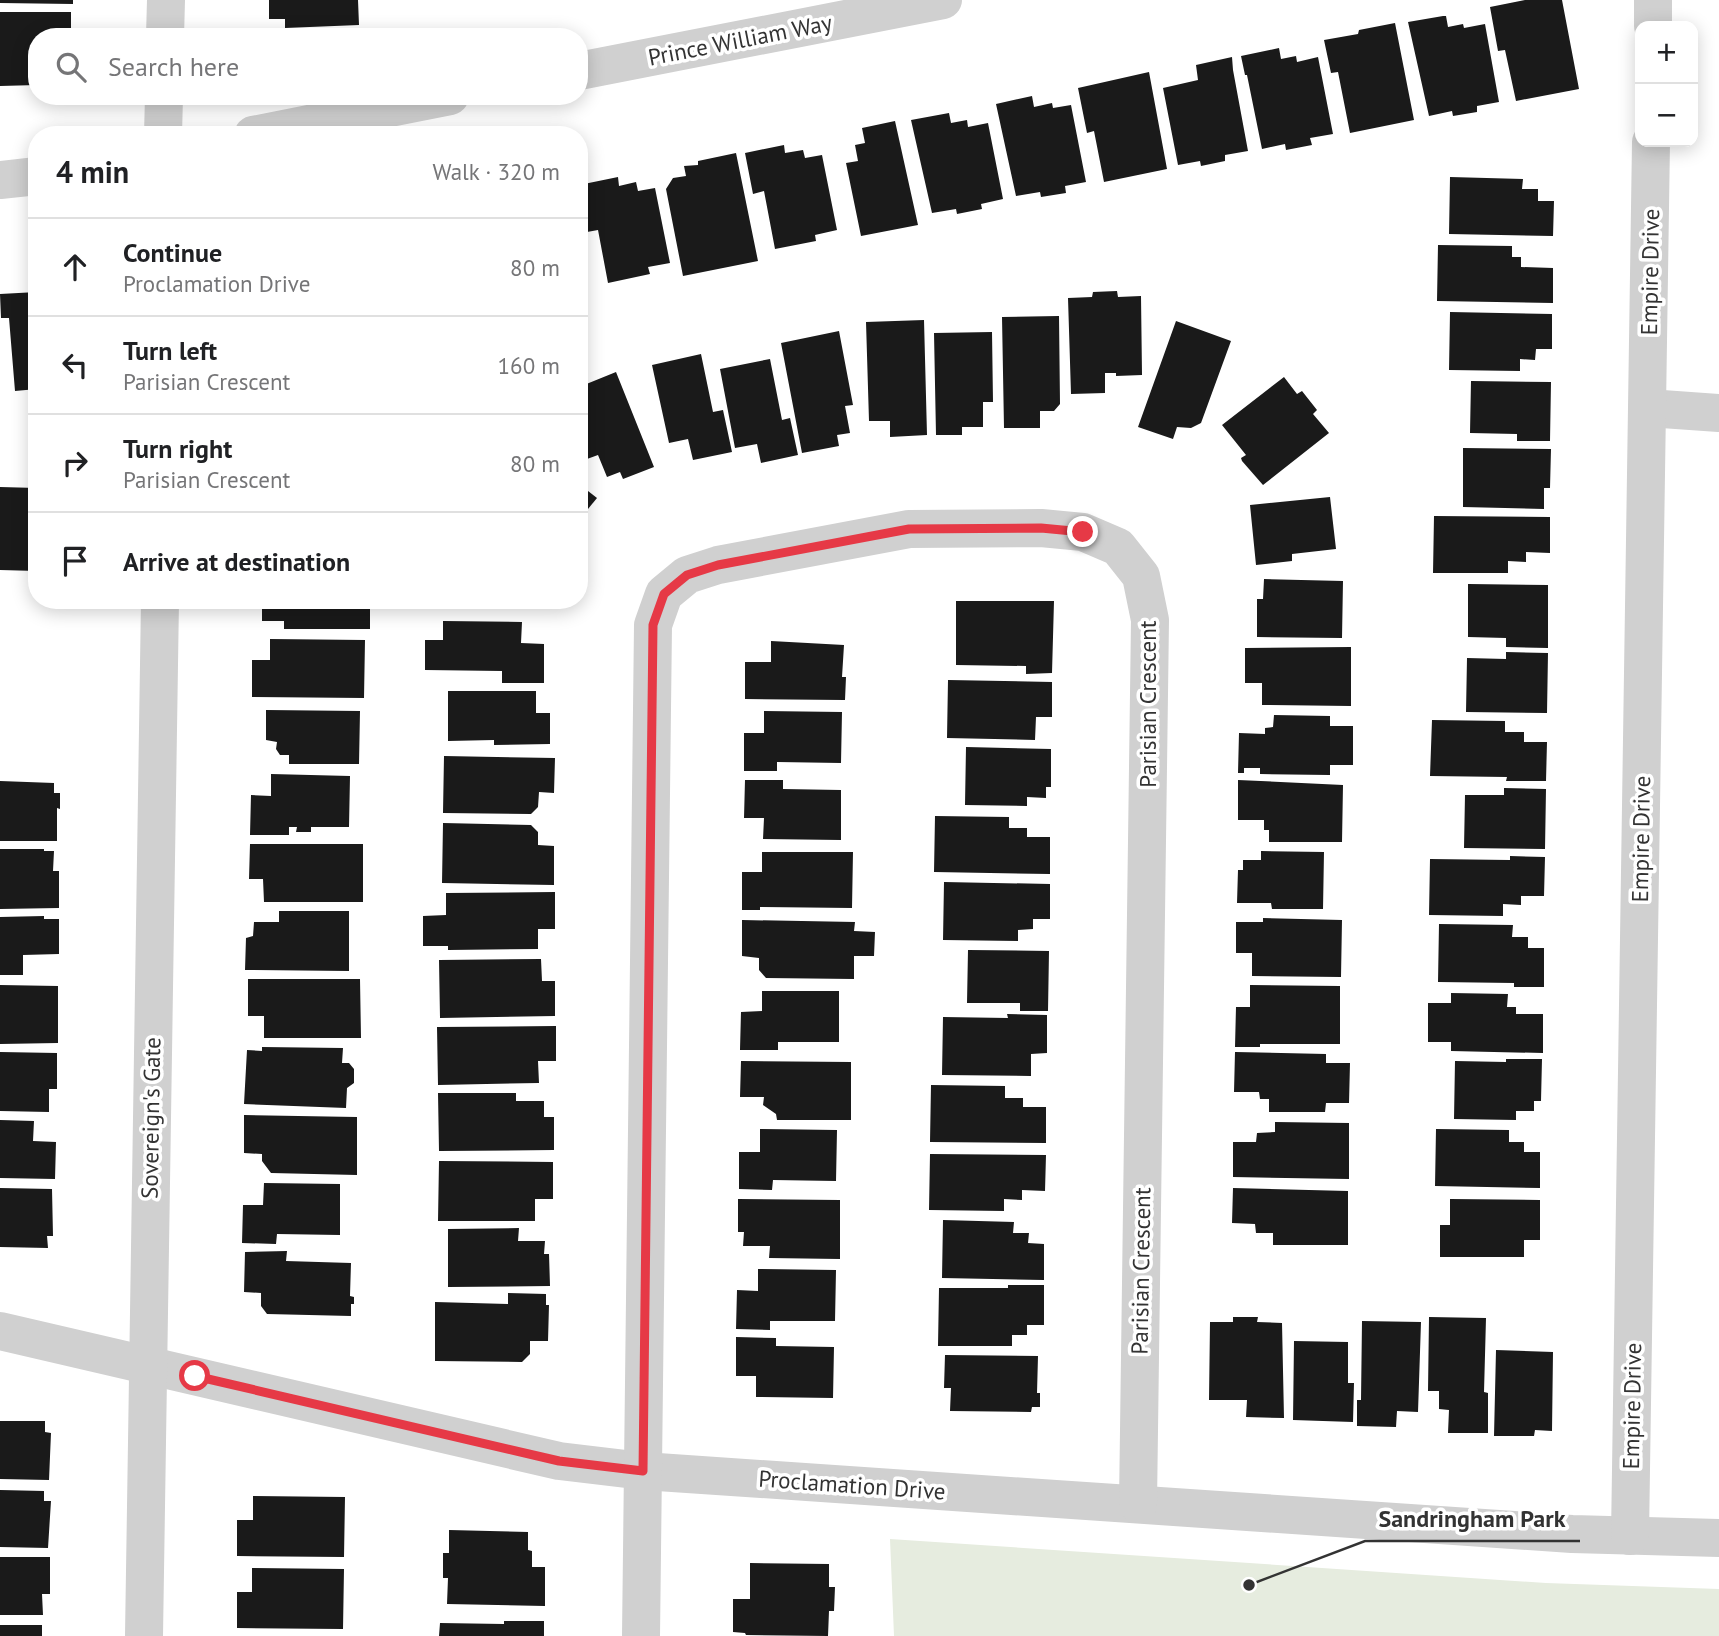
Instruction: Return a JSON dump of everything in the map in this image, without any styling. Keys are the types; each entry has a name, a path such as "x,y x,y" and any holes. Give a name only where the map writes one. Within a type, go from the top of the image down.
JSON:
{"street":[{"path":"165,28 166,0"},
{"name":"Prince William Way","path":"588,69 943,0"},
{"path":"1653,0 1653,21"},
{"path":"163,126 164,105"},
{"path":"298,126 405,105"},
{"name":"Empire Drive","path":"1630,1536 1651,147"},
{"path":"0,180 28,177"},
{"path":"1648,408 1719,413"},
{"name":"Parisian Crescent","path":"641,1636 653,625 664,594 687,575 718,565 909,529 1041,528 1083,532 1118,547 1141,576 1150,620 1138,1504"},
{"name":"Sovereign's Gate","path":"144,1636 160,609"},
{"name":"Proclamation Drive","path":"0,1331 559,1461 643,1471 1572,1534 1719,1538"}],"shaded area":[{"path":"890,1539 1546,1583 1719,1589 1719,1636 894,1636"}],"building":[{"path":"0,0 73,0 73,4 0,3"},
{"path":"269,0 358,0 359,25 285,28 285,19 269,19"},
{"path":"1525,0 1562,0 1579,89 1516,101 1505,50 1498,51 1490,7"},
{"path":"0,12 71,12 71,28 28,28 28,85 0,86"},
{"path":"1446,16 1448,27 1463,24 1464,28 1485,24 1499,102 1477,106 1477,112 1453,116 1452,111 1429,116 1408,22"},
{"path":"1395,23 1414,120 1350,133 1338,72 1331,73 1324,40"},
{"path":"1279,48 1281,59 1296,56 1297,62 1318,57 1333,134 1310,138 1312,145 1286,150 1285,144 1262,149 1241,56"},
{"path":"1232,57 1248,151 1225,155 1225,161 1201,166 1200,161 1178,165 1163,88 1198,80 1196,65"},
{"path":"1149,72 1167,169 1104,182 1094,131 1087,133 1078,88"},
{"path":"1032,96 1034,107 1052,103 1053,108 1071,105 1086,182 1065,186 1066,193 1041,197 1040,192 1016,196 996,104"},
{"path":"949,113 951,123 967,120 968,127 988,123 1003,199 981,204 982,209 957,214 956,209 932,213 911,120"},
{"path":"895,121 918,225 861,236 846,163 858,161 855,145 865,143 862,128"},
{"path":"784,145 785,153 803,150 805,158 822,155 837,230 815,235 816,241 775,249 764,191 753,194 745,153"},
{"path":"736,153 758,261 683,276 666,189 673,178 686,176 684,166 698,165 698,161"},
{"path":"618,177 619,186 636,182 638,191 655,188 670,263 648,267 650,274 608,283 598,230 588,232 588,183"},
{"path":"1450,177 1523,179 1522,189 1538,189 1538,201 1554,201 1553,236 1449,234"},
{"path":"1438,245 1512,246 1512,257 1521,257 1521,267 1553,268 1553,303 1437,301"},
{"path":"1117,291 1118,297 1141,296 1142,375 1116,376 1116,373 1105,373 1105,393 1071,394 1068,298 1092,297 1093,292"},
{"path":"28,292 28,390 15,391 9,318 1,318 0,294"},
{"path":"1450,312 1552,314 1552,349 1536,349 1535,360 1520,359 1520,371 1449,370"},
{"path":"1059,316 1060,404 1054,411 1040,411 1040,428 1004,428 1002,317"},
{"path":"924,320 927,435 890,437 890,421 869,421 866,322"},
{"path":"1176,321 1231,341 1201,423 1191,428 1177,427 1173,439 1138,427"},
{"path":"839,331 853,405 845,406 850,433 837,435 839,446 802,453 781,343"},
{"path":"992,332 993,402 983,402 983,427 962,427 962,435 936,435 934,333"},
{"path":"701,354 713,412 723,410 732,452 693,460 688,439 669,443 652,365"},
{"path":"770,359 782,420 790,418 798,455 761,463 757,444 735,448 720,369"},
{"path":"616,372 654,467 623,479 620,472 607,477 598,455 588,459 588,383"},
{"path":"1284,377 1297,394 1302,391 1317,410 1313,414 1329,433 1263,485 1242,461 1241,458 1246,455 1222,425"},
{"path":"1471,381 1551,382 1550,441 1517,441 1517,434 1470,433"},
{"path":"1463,448 1551,449 1550,488 1544,488 1544,509 1463,507"},
{"path":"0,487 28,488 28,571 0,570"},
{"path":"588,491 597,498 588,509"},
{"path":"1330,497 1336,549 1292,554 1292,561 1256,565 1250,505"},
{"path":"1434,516 1550,517 1550,553 1526,552 1526,562 1508,561 1508,573 1433,573"},
{"path":"1264,579 1343,581 1342,638 1257,637 1257,599 1263,599"},
{"path":"1468,584 1548,585 1548,648 1506,647 1506,638 1468,637"},
{"path":"956,601 1054,601 1052,673 1026,674 1026,666 956,665"},
{"path":"262,609 370,609 370,629 284,629 284,621 262,621"},
{"path":"443,621 522,622 521,643 544,644 544,683 502,683 502,671 425,670 425,640 443,640"},
{"path":"270,639 365,640 364,698 252,697 252,660 270,660"},
{"path":"771,641 844,645 842,677 846,677 845,700 745,699 745,662 771,662"},
{"path":"1351,647 1351,706 1262,705 1262,683 1245,683 1245,648"},
{"path":"1506,652 1548,653 1547,713 1466,712 1467,658 1506,659"},
{"path":"948,680 1052,682 1052,717 1036,717 1035,740 947,738"},
{"path":"448,691 536,691 536,713 550,713 550,744 494,745 494,740 448,741"},
{"path":"266,710 360,711 359,764 289,764 289,755 280,755 276,749 277,742 266,740"},
{"path":"764,711 842,712 841,763 777,762 777,771 744,771 744,733 764,733"},
{"path":"1274,715 1330,716 1330,726 1353,726 1353,765 1330,765 1330,775 1260,774 1260,768 1244,768 1244,773 1238,773 1239,733 1265,734 1265,728 1273,727"},
{"path":"1432,720 1505,721 1505,732 1524,732 1524,742 1547,742 1546,781 1506,781 1507,777 1430,776"},
{"path":"966,747 1051,749 1051,787 1046,787 1046,798 1027,797 1027,806 965,805"},
{"path":"444,756 555,758 554,793 539,792 538,807 531,814 443,813"},
{"path":"271,774 350,776 349,827 311,827 311,832 296,832 297,827 289,827 289,835 250,835 251,795 271,796"},
{"path":"745,780 783,780 783,789 841,790 841,840 763,839 764,818 744,818"},
{"path":"1238,780 1343,785 1342,842 1269,842 1269,830 1264,830 1264,820 1238,820"},
{"path":"0,781 54,783 54,793 60,793 57,841 0,841"},
{"path":"1504,788 1546,789 1545,849 1464,848 1465,795 1504,795"},
{"path":"935,816 1009,817 1009,828 1027,828 1027,837 1050,837 1050,874 934,872"},
{"path":"443,823 531,825 538,832 538,845 554,846 554,885 442,883"},
{"path":"250,844 363,844 363,902 264,902 263,879 249,879"},
{"path":"0,849 54,851 53,871 59,871 59,908 0,909"},
{"path":"1261,851 1324,852 1323,909 1272,909 1271,903 1237,903 1238,870 1243,870 1243,860 1261,860"},
{"path":"762,852 853,852 852,908 760,907 760,910 742,910 742,872 762,872"},
{"path":"1510,856 1545,857 1544,896 1521,896 1521,905 1503,904 1503,916 1429,915 1430,859 1510,860"},
{"path":"944,882 1050,884 1050,919 1033,919 1033,929 1018,930 1018,941 943,940"},
{"path":"555,892 555,929 538,929 538,949 448,950 448,946 423,946 423,916 446,915 446,893"},
{"path":"279,911 349,911 349,971 245,970 246,938 253,936 254,922 279,922"},
{"path":"44,916 44,919 59,919 59,954 23,955 23,975 0,975 0,917"},
{"path":"1263,918 1342,920 1341,977 1252,976 1252,953 1236,953 1236,922 1263,922"},
{"path":"742,920 855,922 854,931 875,932 874,956 854,956 854,979 766,978 759,970 759,958 742,956"},
{"path":"1439,924 1513,925 1512,937 1528,937 1528,948 1544,948 1544,987 1514,987 1514,983 1438,982"},
{"path":"968,950 1049,951 1048,1011 1020,1011 1020,1003 967,1003"},
{"path":"541,959 542,981 555,981 555,1016 440,1018 439,960"},
{"path":"248,979 360,979 361,1038 264,1038 264,1016 248,1016"},
{"path":"0,985 58,986 58,1043 0,1044"},
{"path":"1250,985 1340,986 1340,1044 1260,1044 1260,1047 1235,1047 1236,1007 1250,1007"},
{"path":"762,991 839,991 839,1042 778,1042 778,1050 740,1050 741,1012 762,1011"},
{"path":"1451,993 1508,994 1507,1007 1516,1007 1516,1014 1543,1014 1543,1053 1451,1051 1451,1042 1428,1042 1428,1003 1451,1003"},
{"path":"1007,1014 1047,1015 1047,1053 1031,1054 1031,1076 942,1075 943,1017 1008,1018"},
{"path":"556,1026 556,1061 538,1061 539,1083 438,1085 437,1027"},
{"path":"262,1047 343,1048 342,1063 349,1063 354,1069 354,1083 347,1088 346,1108 244,1104 247,1050 262,1051"},
{"path":"0,1052 57,1053 57,1089 49,1089 49,1112 0,1111"},
{"path":"1235,1052 1326,1054 1326,1063 1350,1063 1349,1103 1326,1103 1325,1112 1269,1112 1269,1099 1260,1099 1259,1092 1234,1092"},
{"path":"1506,1059 1542,1059 1541,1101 1534,1101 1534,1111 1516,1111 1516,1120 1454,1119 1455,1061 1506,1062"},
{"path":"741,1061 851,1062 851,1120 777,1120 776,1114 763,1105 764,1097 740,1097"},
{"path":"931,1085 1005,1086 1005,1098 1023,1098 1023,1107 1046,1107 1046,1143 930,1142"},
{"path":"438,1093 516,1093 516,1101 544,1101 544,1117 554,1117 554,1150 439,1151"},
{"path":"244,1115 357,1117 357,1175 271,1173 262,1161 262,1154 244,1153"},
{"path":"0,1120 34,1121 33,1141 56,1142 55,1179 0,1178"},
{"path":"1275,1122 1349,1123 1349,1179 1233,1177 1233,1142 1256,1142 1257,1133 1275,1132"},
{"path":"760,1129 837,1130 836,1181 773,1180 772,1190 739,1189 739,1152 760,1152"},
{"path":"1436,1129 1509,1130 1509,1142 1524,1142 1524,1152 1540,1152 1540,1188 1435,1186"},
{"path":"930,1154 1046,1155 1045,1191 1022,1190 1022,1200 1004,1199 1004,1211 929,1210"},
{"path":"439,1161 553,1162 553,1199 535,1199 535,1221 438,1221"},
{"path":"264,1183 340,1184 340,1235 277,1234 276,1244 242,1243 243,1205 263,1205"},
{"path":"0,1188 52,1189 53,1236 47,1236 48,1248 0,1247"},
{"path":"1233,1188 1348,1191 1348,1245 1273,1245 1273,1233 1256,1233 1255,1224 1232,1223"},
{"path":"738,1199 840,1200 840,1259 769,1258 770,1246 743,1246 744,1232 738,1232"},
{"path":"1450,1199 1540,1200 1540,1240 1524,1240 1524,1257 1440,1257 1440,1225 1450,1225"},
{"path":"943,1220 1014,1222 1013,1233 1029,1233 1028,1243 1044,1244 1044,1280 942,1278"},
{"path":"519,1228 518,1241 545,1241 544,1254 549,1254 550,1286 448,1287 448,1229"},
{"path":"287,1251 286,1261 351,1263 350,1296 354,1297 354,1304 351,1304 351,1316 267,1314 261,1306 261,1293 244,1292 245,1252"},
{"path":"758,1269 836,1270 835,1321 770,1321 770,1330 736,1329 737,1290 758,1291"},
{"path":"1008,1285 1044,1285 1044,1325 1027,1325 1027,1335 1012,1335 1012,1346 938,1346 939,1288 1008,1288"},
{"path":"508,1293 546,1294 546,1305 549,1305 548,1341 530,1341 530,1354 522,1362 435,1361 435,1302 508,1304"},
{"path":"1233,1317 1258,1317 1257,1322 1282,1323 1284,1418 1246,1417 1247,1400 1209,1400 1210,1322 1233,1322"},
{"path":"1429,1317 1486,1318 1484,1392 1488,1393 1488,1433 1448,1433 1449,1410 1439,1409 1439,1391 1428,1391"},
{"path":"1362,1321 1421,1322 1418,1412 1397,1411 1396,1427 1357,1426 1357,1400 1361,1400"},
{"path":"736,1337 776,1338 776,1346 834,1347 833,1398 756,1397 756,1376 736,1376"},
{"path":"1294,1341 1348,1342 1348,1383 1354,1383 1353,1422 1293,1420"},
{"path":"1496,1350 1553,1352 1552,1431 1535,1430 1534,1436 1494,1436"},
{"path":"945,1355 1038,1356 1037,1393 1040,1393 1040,1407 1032,1407 1031,1412 950,1411 951,1388 944,1388"},
{"path":"0,1421 45,1421 45,1432 51,1433 49,1480 0,1479"},
{"path":"0,1490 44,1491 44,1501 51,1501 48,1548 0,1547"},
{"path":"253,1496 345,1497 344,1557 237,1556 237,1520 253,1520"},
{"path":"449,1530 528,1532 532,1567 545,1567 545,1606 447,1604 448,1578 443,1578 443,1553 449,1553"},
{"path":"0,1557 50,1557 50,1594 42,1594 43,1615 0,1615"},
{"path":"750,1563 829,1564 829,1587 835,1587 834,1611 829,1611 828,1636 746,1635 733,1632 733,1599 750,1599"},
{"path":"252,1568 344,1569 343,1629 237,1628 237,1592 252,1592"},
{"path":"504,1621 544,1621 544,1636 439,1636 440,1623 504,1624"},
{"path":"0,1625 42,1625 42,1636 0,1636"}],"place":[{"name":"Sandringham Park","path":"1249,1585"}],"route":[{"path":"195,1376 559,1461 643,1471 653,625 664,594 687,575 718,565 909,529 1041,528 1083,532"}]}
